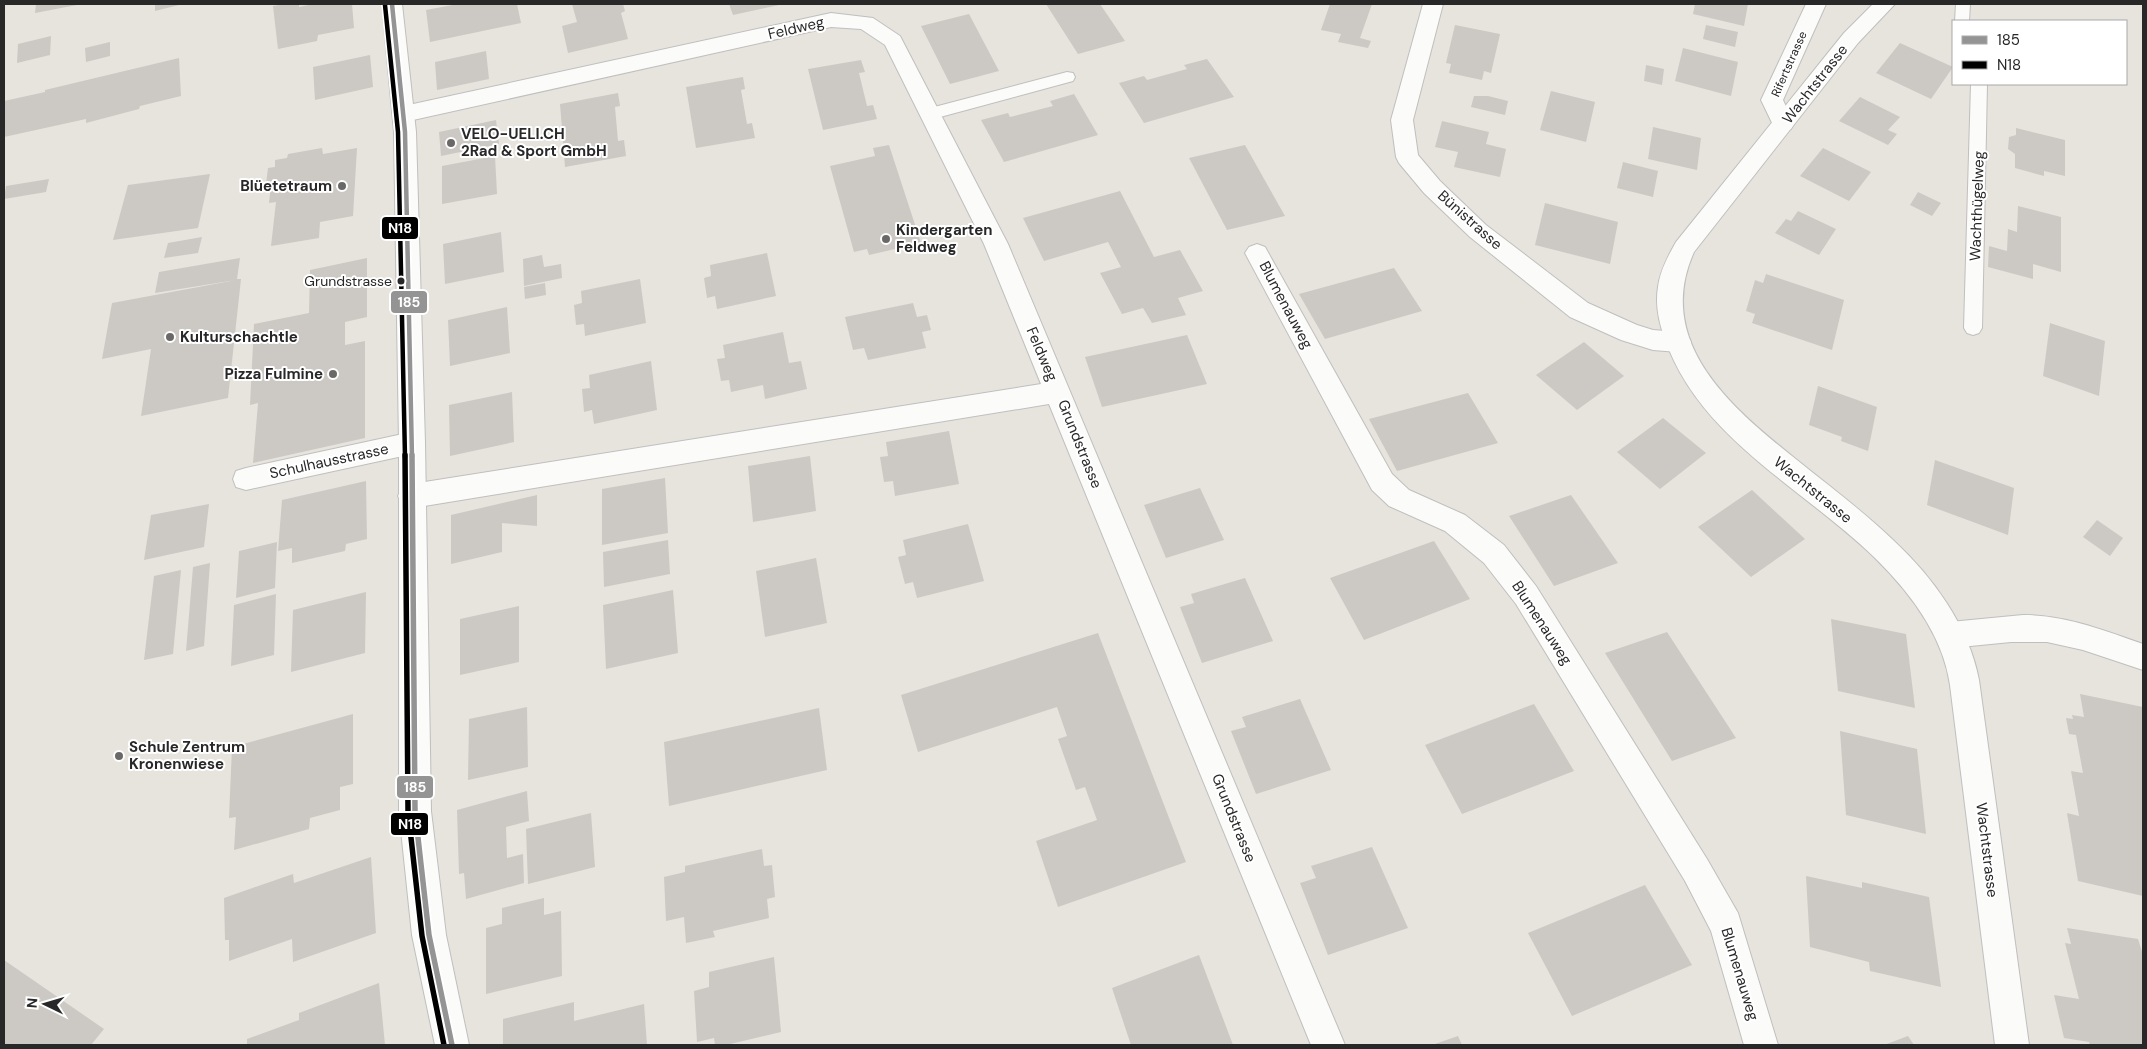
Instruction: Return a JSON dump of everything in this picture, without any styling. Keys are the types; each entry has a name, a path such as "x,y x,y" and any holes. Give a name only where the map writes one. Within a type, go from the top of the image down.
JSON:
{"street":[{"path":"392,4 404,114 412,443 415,810 430,935 452,1045"},
{"name":"Bünistrasse","path":"1432,4 1402,120 1408,156 1432,187 1478,231 1580,310 1630,334 1653,340 1678,342"},
{"name":"Rifertstrasse","path":"1784,124 1772,100 1816,4"},
{"name":"Wachtstrasse","path":"1885,4 1851,38 1684,248 1675,267 1670,288 1671,316 1687,365 1700,385 1736,427 1876,541 1905,571 1950,635 1962,667 1968,706 2012,1045"},
{"name":"Feldweg","path":"404,114 560,82 831,20 866,23 893,42 996,244 1058,392"},
{"name":"Blumenauweg","path":"1257,253 1382,482 1399,498 1456,523 1494,554 1526,595 1696,870 1726,925 1761,1045"},
{"name":"Grundstrasse","path":"412,496 1058,392 1328,1045"},
{"name":"Schulhausstrasse","path":"246,479 412,443"},
{"path":"1950,635 2023,628 2047,629 2070,634 2143,657"}],"lane":[{"path":"1962,20 1963,4"},
{"path":"929,114 1067,77"},
{"name":"Wachthügelweg","path":"1973,328 1979,85"}],"building":[{"path":"36,4 77,4 77,5 35,13"},
{"path":"155,4 183,4 155,11"},
{"path":"299,4 299,7 313,4 352,4 354,28 318,35 317,41 278,49 273,6"},
{"path":"458,4 517,4 521,23 430,42 426,10"},
{"path":"572,4 623,4 625,11 621,13 628,39 568,53 562,26 577,22"},
{"path":"729,4 779,4 779,5 733,15"},
{"path":"1046,4 1100,4 1125,41 1078,54"},
{"path":"1330,4 1372,4 1360,38 1371,41 1368,48 1338,42 1341,34 1321,30"},
{"path":"1695,4 1748,4 1744,26 1693,14"},
{"path":"969,14 999,71 950,84 921,26"},
{"path":"1455,25 1500,34 1491,73 1484,71 1482,80 1449,73 1451,64 1446,63"},
{"path":"1706,25 1738,32 1735,47 1703,39"},
{"path":"51,36 50,55 17,63 18,44"},
{"path":"110,42 110,56 86,62 85,48"},
{"path":"1900,43 1952,67 1931,99 1876,73"},
{"path":"1683,48 1738,62 1731,96 1675,81"},
{"path":"486,51 489,79 437,90 435,62"},
{"path":"370,55 373,87 315,100 313,67"},
{"path":"179,58 181,96 140,106 139,109 86,123 86,119 4,137 4,101"},
{"path":"1207,59 1234,97 1144,123 1119,83 1144,76 1147,80 1187,69 1184,65"},
{"path":"861,60 865,72 859,73 867,106 873,105 877,119 823,130 808,69"},
{"path":"1646,65 1664,69 1662,85 1644,81"},
{"path":"743,77 745,89 741,90 747,124 752,123 755,138 696,148 686,87"},
{"path":"1551,91 1595,102 1586,142 1540,130"},
{"path":"618,93 620,106 615,107 618,141 624,140 626,156 565,167 560,104"},
{"path":"1074,94 1098,135 1004,162 981,120 1008,113 1010,117 1053,106 1050,101"},
{"path":"1474,96 1488,96 1508,101 1505,115 1471,107"},
{"path":"1860,97 1900,117 1888,130 1897,134 1888,145 1839,121"},
{"path":"496,120 499,144 441,156 439,132"},
{"path":"1442,121 1489,132 1486,144 1506,149 1500,177 1454,167 1458,152 1435,147"},
{"path":"1653,127 1701,138 1697,170 1648,159"},
{"path":"2016,128 2065,140 2065,176 2044,171 2044,176 2015,168 2015,154 2008,149 2009,137 2016,135"},
{"path":"889,145 921,243 869,255 867,249 854,252 830,166 875,156 873,148"},
{"path":"1245,145 1285,216 1227,230 1189,158"},
{"path":"322,148 323,154 357,148 353,216 320,222 319,238 271,246 276,202 269,203 271,184 266,184 268,168 275,167 275,160 287,158 288,154"},
{"path":"1823,148 1871,172 1849,201 1800,176"},
{"path":"495,156 497,194 442,204 442,166"},
{"path":"1623,162 1658,171 1653,197 1617,188"},
{"path":"210,174 198,228 113,240 128,185"},
{"path":"49,179 46,192 4,199 6,186"},
{"path":"1120,191 1154,257 1180,250 1203,291 1178,298 1186,315 1152,323 1143,308 1122,314 1100,273 1121,267 1108,242 1044,261 1023,218"},
{"path":"1918,192 1941,203 1932,216 1910,205"},
{"path":"1545,203 1618,222 1610,264 1535,245"},
{"path":"2018,206 2061,217 2061,272 2033,264 2033,279 1988,267 1989,246 2007,251 2008,229 2017,232"},
{"path":"1798,211 1836,229 1819,255 1775,233 1786,219 1791,221"},
{"path":"501,232 504,272 445,284 443,244"},
{"path":"202,237 198,253 164,258 168,243"},
{"path":"767,253 776,296 717,309 715,296 707,298 704,278 711,276 710,265"},
{"path":"542,255 544,267 561,264 562,278 524,286 523,259"},
{"name":"Kulturschachtle","path":"240,258 237,279 241,279 228,398 141,416 151,349 102,359 112,303 236,280 155,293 159,272"},
{"path":"367,258 367,317 345,322 345,345 365,341 365,438 253,463 258,403 250,405 254,324 309,313 310,270"},
{"path":"1394,268 1422,311 1325,339 1299,294"},
{"path":"1766,274 1844,300 1832,350 1752,323 1755,314 1746,311 1755,280 1763,283"},
{"path":"640,279 646,323 585,336 584,324 576,325 574,305 582,303 581,291"},
{"path":"545,283 546,295 525,299 524,287"},
{"path":"913,303 917,317 927,315 931,330 922,332 926,348 868,360 864,348 853,350 845,317"},
{"path":"507,307 510,353 450,366 448,320"},
{"path":"2050,323 2105,341 2099,396 2043,376"},
{"path":"783,332 789,363 801,361 807,389 765,399 763,385 731,392 729,380 721,381 717,359 725,358 723,345"},
{"path":"1187,335 1207,384 1102,407 1085,357"},
{"path":"1584,342 1624,376 1577,410 1536,375"},
{"path":"651,361 657,410 594,424 592,410 584,412 582,389 590,388 589,375"},
{"path":"1818,386 1877,407 1868,451 1841,441 1842,437 1809,425"},
{"path":"512,392 514,442 450,456 449,405"},
{"path":"1468,393 1498,443 1397,471 1369,419"},
{"path":"1663,418 1706,453 1660,489 1617,452"},
{"path":"949,431 959,484 895,496 893,481 884,482 880,457 888,456 886,442"},
{"path":"810,456 816,511 753,522 748,466"},
{"path":"1935,460 2014,488 2008,535 1927,505"},
{"path":"665,478 668,533 602,545 602,489"},
{"path":"366,481 367,539 346,544 345,551 292,563 292,548 278,551 282,500"},
{"path":"1200,488 1224,540 1166,558 1144,505"},
{"path":"1752,490 1805,539 1751,577 1698,527"},
{"path":"537,495 537,526 502,523 502,552 451,564 451,515"},
{"path":"1571,495 1618,563 1554,586 1509,516"},
{"path":"209,504 204,547 144,560 151,515"},
{"path":"2097,520 2123,538 2110,556 2083,537"},
{"path":"968,524 984,581 917,598 913,582 905,584 898,557 906,555 903,540"},
{"path":"668,540 670,574 604,587 603,552"},
{"path":"1434,541 1470,599 1364,640 1330,578"},
{"path":"277,542 275,588 236,598 239,551"},
{"path":"816,558 827,623 765,637 756,571"},
{"path":"210,563 204,646 186,651 193,567"},
{"path":"181,570 173,654 144,660 154,576"},
{"path":"1245,578 1273,641 1202,663 1180,607 1194,603 1191,594"},
{"path":"673,590 678,653 606,669 603,605"},
{"path":"366,592 365,653 291,672 293,610"},
{"path":"276,594 274,655 231,666 234,605"},
{"path":"519,606 519,662 460,675 460,619"},
{"path":"1831,619 1906,634 1915,708 1838,691"},
{"path":"1667,632 1736,738 1672,761 1605,653"},
{"path":"1098,633 1186,862 1058,907 1036,841 1097,820 1085,787 1076,790 1058,739 1067,736 1057,707 918,752 901,695"},
{"path":"2080,694 2143,707 2143,896 2078,881 2067,813 2079,816 2071,771 2083,773 2076,735 2069,734 2066,718 2073,719 2072,715 2084,717"},
{"path":"1300,699 1331,770 1256,794 1231,731 1246,727 1242,717"},
{"path":"1534,704 1574,771 1462,814 1425,745"},
{"path":"527,707 528,767 468,780 469,719"},
{"path":"819,708 827,770 669,806 664,742"},
{"path":"353,714 353,784 340,787 340,810 310,818 309,829 234,850 236,817 229,818 232,747"},
{"path":"1840,731 1917,749 1926,834 1846,815"},
{"path":"527,791 529,821 506,827 507,858 523,854 524,883 466,899 464,873 459,874 457,810"},
{"path":"591,813 595,867 528,884 526,829"},
{"path":"1372,847 1408,928 1328,955 1300,883 1316,878 1311,866"},
{"path":"762,849 764,866 772,865 775,897 767,899 769,918 713,931 715,937 686,943 684,917 666,921 664,877 685,872 685,866"},
{"path":"371,857 376,933 293,962 292,939 229,961 229,940 225,940 224,898 293,874 294,883"},
{"path":"1806,876 1862,888 1862,882 1929,897 1941,987 1870,971 1869,962 1810,947"},
{"path":"1645,885 1692,965 1572,1016 1528,933"},
{"path":"544,898 544,915 561,911 562,976 486,994 486,928 502,924 502,908"},
{"path":"2067,928 2138,939 2143,955 2143,1045 2090,1045 2089,1042 2064,1038 2054,995 2079,999 2065,943 2071,944"},
{"path":"1199,955 1233,1045 1131,1045 1112,988"},
{"path":"774,957 781,1032 726,1045 715,1045 714,1038 697,1042 694,991 709,987 709,972"},
{"path":"4,960 104,1029 91,1045 4,1045"},
{"path":"379,983 385,1045 247,1045 247,1039 299,1020 299,1013"},
{"path":"574,1002 574,1021 644,1004 647,1045 503,1045 503,1019"},
{"path":"1458,1036 1462,1045 1432,1045"},
{"path":"1908,1036 1914,1045 1884,1045"}],"transit line":[{"name":"185","path":"392,4 405,132 412,443 415,811 429,935 452,1045"},
{"name":"N18","path":"385,5 398,132 405,443 408,811 422,936 444,1045"}],"place":[{"name":"VELO-UELI.CH 2Rad & Sport GmbH","path":"451,143"},
{"name":"Blüetetraum","path":"342,186"},
{"name":"Kindergarten Feldweg","path":"886,239"},
{"name":"Grundstrasse","path":"401,281"},
{"name":"Kulturschachtle","path":"170,337"},
{"name":"Pizza Fulmine","path":"333,374"},
{"name":"Schule Zentrum Kronenwiese","path":"119,756"}]}
